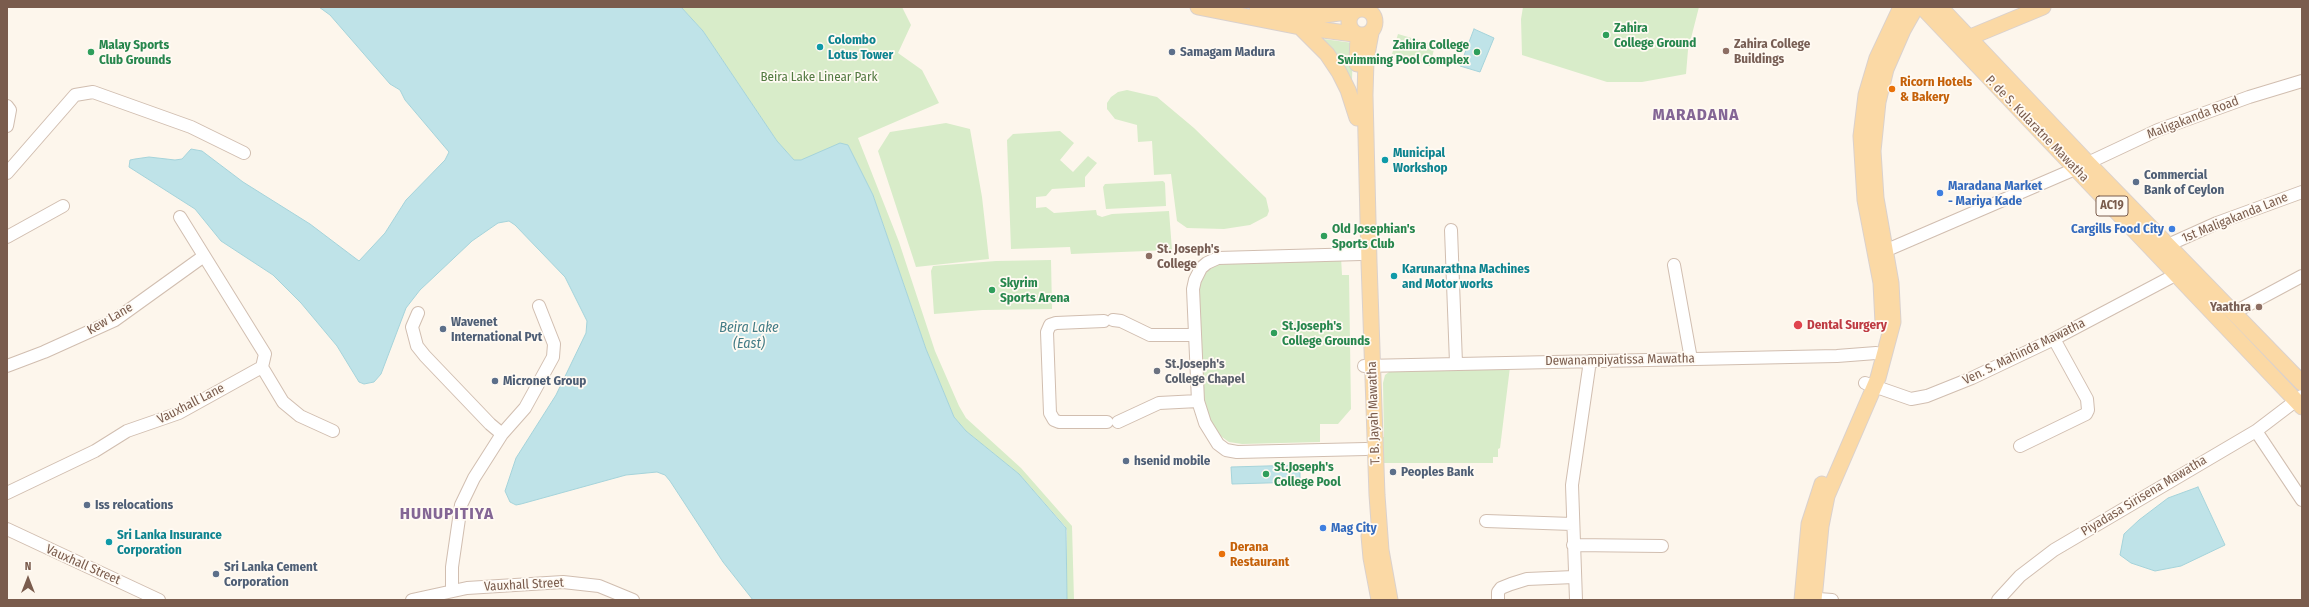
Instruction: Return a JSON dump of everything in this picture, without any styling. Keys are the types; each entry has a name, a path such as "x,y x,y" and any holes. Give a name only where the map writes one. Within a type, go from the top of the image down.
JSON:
{"main road":[{"path":"1198,7 1300,28 1336,33 1365,31"},
{"path":"1257,7 1324,15 1360,9 1371,12 1365,31"},
{"name":"T. B. Jayah Mawatha","path":"1384,7 1365,31 1357,118 1361,254 1368,366 1381,550 1390,600"},
{"path":"1870,384 1883,319 1881,283 1865,200 1861,136 1866,95 1877,58 1901,7"},
{"path":"1807,599 1827,496 1893,322 1893,297 1887,250 1876,198 1873,151 1878,102 1886,69 1903,30 1916,7"},
{"name":"P. de S. Kularatne Mawatha","path":"1922,7 2081,166 2168,245 2302,383"},
{"name":"P. de S. Kularatne Mawatha","path":"1940,7 2177,274 2300,401"},
{"path":"1968,38 2043,7"},
{"path":"1360,9 1348,20 1348,25 1365,31"},
{"path":"1300,28 1327,54 1339,72 1348,90 1357,118"},
{"name":"T. B. Jayah Mawatha","path":"1365,31 1368,366 1366,449 1371,558 1379,600"}],"street":[{"name":"Maligakanda Road","path":"1887,250 2081,166 2158,130 2249,97 2302,81"},
{"path":"7,173 75,95 93,92 191,126 244,154"},
{"path":"7,106 10,110 7,126"},
{"name":"1st Maligakanda Lane","path":"2168,245 2217,223 2302,192"},
{"path":"7,237 63,206"},
{"path":"180,217 265,354 262,367 283,402 300,416 333,431"},
{"path":"1451,230 1456,363"},
{"path":"1361,254 1218,258 1207,263 1195,280 1195,335 1198,401 1212,436 1226,450 1237,452 1366,449"},
{"name":"Kew Lane","path":"7,366 50,350 115,320 204,256"},
{"path":"1674,265 1691,359"},
{"name":"Ven. S. Mahinda Mawatha","path":"1870,384 1911,399 1927,396 1972,378 2054,339 2177,274"},
{"path":"2233,313 2302,276"},
{"path":"452,590 452,568 461,505 474,478 502,434 525,408 553,357 554,344 539,306"},
{"path":"418,313 412,327 417,346 490,424 502,434"},
{"path":"1195,335 1150,335 1121,321 1109,320 1056,323 1050,325 1047,332 1050,413 1054,420 1059,422 1112,422 1159,403 1198,401"},
{"path":"2020,446 2086,414 2088,410 2087,399 2054,339"},
{"name":"Dewanampiyatissa Mawatha","path":"1368,366 1691,359 1876,353"},
{"path":"1576,600 1572,545 1572,485 1590,361"},
{"name":"Vauxhall Lane","path":"7,493 95,451 127,431 179,413 262,367"},
{"name":"Piyadasa Sirisena Mawatha","path":"1998,600 2020,576 2054,550 2256,431 2300,401"},
{"path":"2256,431 2302,500"},
{"path":"1486,521 1572,524"},
{"name":"Vauxhall Street","path":"7,529 159,600"},
{"path":"1572,545 1662,546"},
{"path":"1498,600 1497,596 1501,588 1527,579 1574,577"},
{"name":"Vauxhall Street","path":"412,600 452,590 577,582 599,586 634,600"},
{"path":"1807,599 1832,600"}],"green space":[{"name":"Beira Lake Linear Park","path":"681,7 902,7 911,25 898,53 922,70 939,103 858,138 899,242 935,351 959,406 966,418 1021,468 1072,526 1074,600 1067,600 1067,531 1065,526 1019,474 966,431 954,417 926,349 873,195 848,145 801,160 794,160 777,141 703,31"},
{"name":"Zahira College Ground","path":"1523,7 1699,7 1688,50 1686,74 1642,82 1607,82 1522,55 1521,19"},
{"path":"1398,34 1435,45 1430,66 1392,54"},
{"path":"1316,38 1353,43 1352,81"},
{"path":"1127,90 1157,97 1194,128 1266,198 1269,211 1267,216 1250,225 1224,229 1187,228 1177,221 1171,174 1154,175 1152,141 1138,142 1137,125 1115,119 1107,109 1107,103 1111,97 1118,92"},
{"path":"946,123 970,129 982,197 989,259 916,267 878,151 890,132"},
{"path":"1060,131 1074,143 1060,160 1073,172 1088,156 1097,163 1085,177 1085,187 1052,189 1046,196 1036,197 1036,208 1046,207 1054,213 1096,210 1097,215 1102,217 1112,214 1169,211 1172,250 1071,254 1070,247 1011,249 1007,140 1013,134"},
{"path":"1163,181 1165,183 1166,206 1106,209 1103,187 1105,184"},
{"name":"St.Joseph's College Grounds","path":"1341,257 1342,275 1349,275 1351,409 1338,424 1320,424 1320,442 1242,444 1229,442 1216,431 1204,408 1197,286 1201,277 1216,264 1228,262"},
{"name":"Skyrim Sports Arena","path":"1051,260 1052,309 983,310 934,314 931,271 933,266 996,261"},
{"path":"1510,367 1500,448 1498,449 1498,457 1493,457 1493,463 1380,463 1379,437 1384,437 1383,383 1385,375 1389,372"}],"water":[{"name":"Beira Lake (East)","path":"319,7 681,7 703,31 777,141 794,160 801,160 840,143 848,145 873,195 926,349 954,417 966,431 1019,474 1066,528 1067,600 753,600 723,562 670,481 665,475 657,472 626,475 521,504 516,505 510,502 505,491 516,458 556,395 586,333 587,321 565,277 515,225 509,221 498,223 472,241 420,290 406,308 381,374 374,382 364,384 359,382 337,346 301,303 273,275 221,241 195,209 129,167 130,160 149,157 175,160 182,159 191,149 202,151 243,182 310,224 359,261 385,233 406,200 445,160 449,152 405,100 400,90 390,84 330,15"},
{"name":"Zahira College Swimming Pool Complex","path":"1474,29 1494,38 1480,72 1460,66"},
{"name":"St.Joseph's College Pool","path":"1300,465 1300,482 1232,484 1231,467"},
{"path":"2198,487 2225,545 2181,566 2155,571 2131,563 2120,555 2124,534 2139,520 2168,498"}],"place":[{"name":"Zahira College Ground","path":"1606,35"},
{"name":"Colombo Lotus Tower","path":"820,47"},
{"name":"Zahira College Buildings","path":"1726,51"},
{"name":"Malay Sports Club Grounds","path":"91,52"},
{"name":"Samagam Madura","path":"1172,52"},
{"name":"Zahira College Swimming Pool Complex","path":"1477,52"},
{"name":"Ricorn Hotels & Bakery","path":"1892,89"},
{"name":"Municipal Workshop","path":"1385,160"},
{"name":"Commercial Bank of Ceylon","path":"2136,182"},
{"name":"Maradana Market - Mariya Kade","path":"1940,193"},
{"name":"Cargills Food City","path":"2172,229"},
{"name":"Old Josephian's Sports Club","path":"1324,236"},
{"name":"St. Joseph's College","path":"1149,256"},
{"name":"Karunarathna Machines and Motor works","path":"1394,276"},
{"name":"Skyrim Sports Arena","path":"992,290"},
{"name":"Yaathra","path":"2259,307"},
{"name":"Dental Surgery","path":"1798,325"},
{"name":"Wavenet International Pvt","path":"443,329"},
{"name":"St.Joseph's College Grounds","path":"1274,333"},
{"name":"St.Joseph's College Chapel","path":"1157,371"},
{"name":"Micronet Group","path":"495,381"},
{"name":"hsenid mobile","path":"1126,461"},
{"name":"Peoples Bank","path":"1393,472"},
{"name":"St.Joseph's College Pool","path":"1266,474"},
{"name":"Iss relocations","path":"87,505"},
{"name":"Mag City","path":"1323,528"},
{"name":"Sri Lanka Insurance Corporation","path":"109,542"},
{"name":"Derana Restaurant","path":"1222,554"},
{"name":"Sri Lanka Cement Corporation","path":"216,574"}],"district":[{"name":"MARADANA","path":"1696,115"},
{"name":"HUNUPITIYA","path":"447,514"}]}
